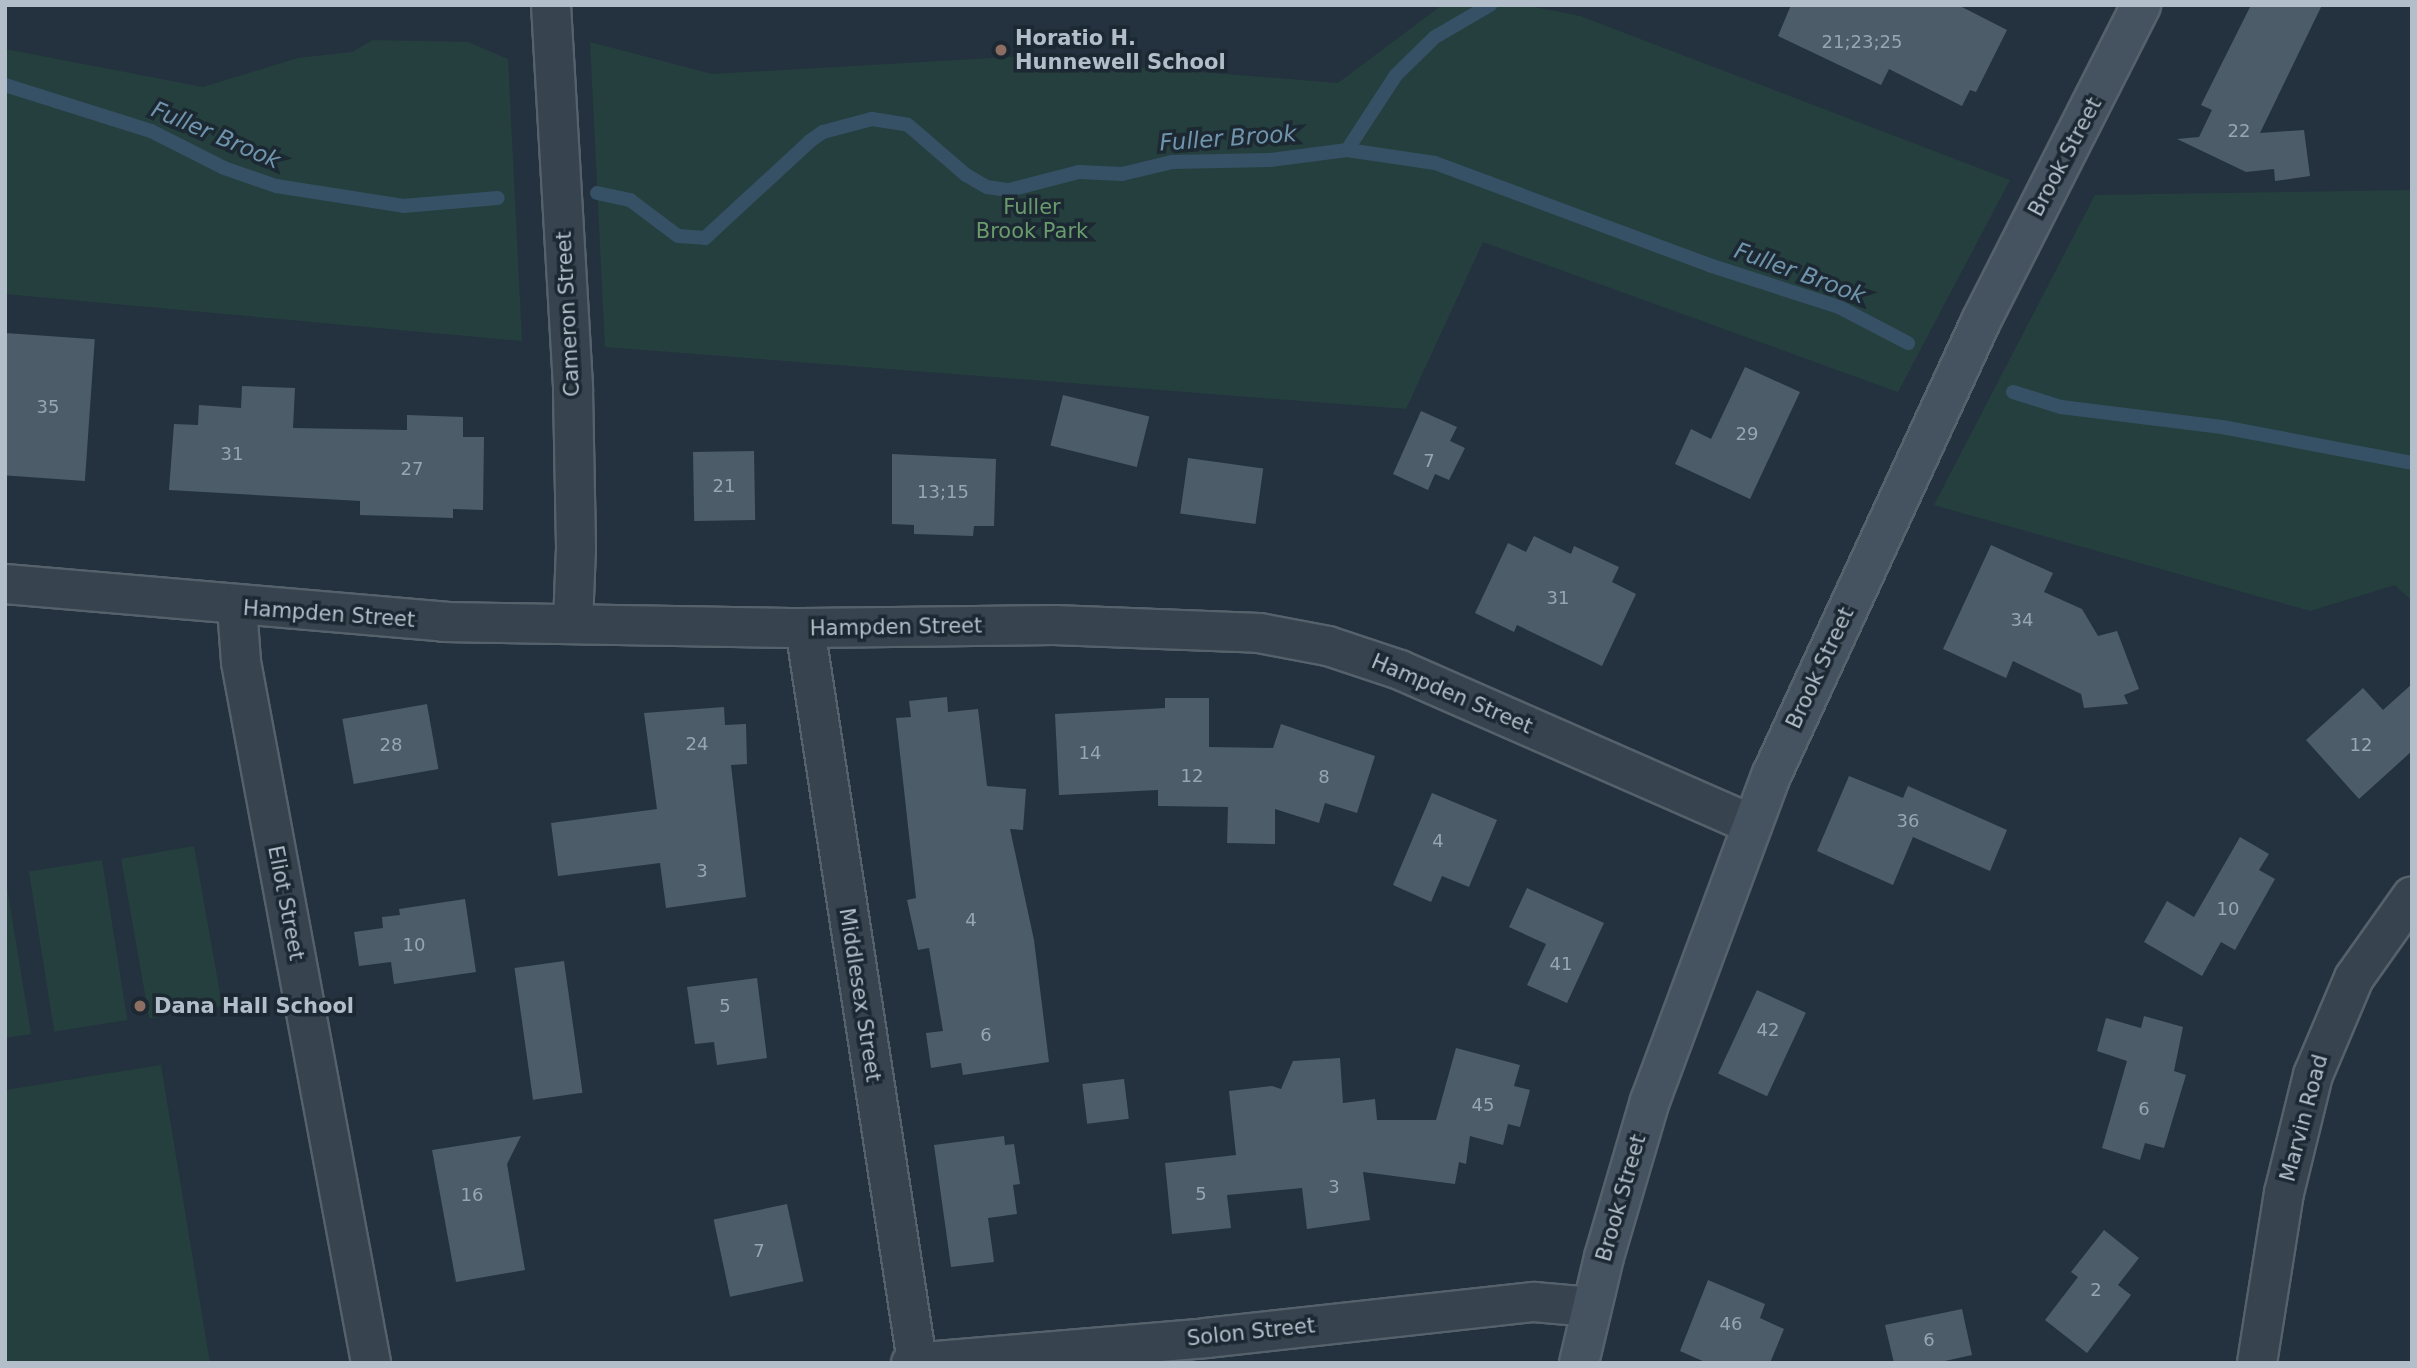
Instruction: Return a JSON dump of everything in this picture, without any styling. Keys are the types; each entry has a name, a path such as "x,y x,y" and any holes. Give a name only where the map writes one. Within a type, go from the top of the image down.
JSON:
{"street":[{"name":"Cameron Street","path":"551,5 573,390 573,624"},
{"name":"Brook Street","path":"1579,1363 1591,1307 1650,1101 1751,824 1981,321 2141,5"},
{"name":"Hampden Street","path":"5,584 392,620 805,628 1122,626 1259,633 1306,641 1367,657 1437,685 1751,824"},
{"name":"Eliot Street","path":"237,607 241,662 371,1363"},
{"name":"Middlesex Street","path":"805,628 917,1362"},
{"name":"Marvin Road","path":"2257,1363 2284,1193 2313,1076 2354,978 2412,896"},
{"name":"Solon Street","path":"911,1363 1206,1338 1535,1302 1591,1307"}],"green space":[{"name":"Fuller Brook Park","path":"1442,5 1524,5 1580,16 2010,180 1898,392 1483,242 1406,409 605,347 590,42 712,74 1010,57 1338,83"},
{"path":"373,40 468,42 508,59 522,341 5,294 5,49 203,87 298,58 352,52"},
{"path":"2412,190 2412,601 2395,585 2310,611 1934,505 2095,195"},
{"path":"194,846 222,1006 149,1018 121,859"},
{"path":"102,860 127,1020 54,1032 29,872"},
{"path":"5,875 31,1034 5,1038"},
{"path":"161,1065 210,1363 5,1363 5,1090"}],"building":[{"path":"1791,5 1958,5 2007,30 1976,92 1970,90 1962,106 1889,69 1881,85 1778,36"},
{"path":"2251,5 2322,5 2260,133 2304,130 2310,176 2275,181 2274,169 2246,172 2177,139 2199,137 2212,110 2201,105"},
{"path":"5,333 95,339 85,481 5,475"},
{"path":"1745,367 1800,392 1750,499 1675,464 1691,429 1711,439"},
{"path":"242,386 295,388 293,428 407,430 407,415 463,417 463,437 484,437 483,510 453,509 453,518 360,515 360,501 169,490 174,424 198,425 199,405 241,408"},
{"path":"1063,395 1149,417 1137,467 1050,445"},
{"path":"1421,411 1457,427 1450,441 1465,448 1449,480 1435,474 1428,490 1393,474"},
{"path":"754,451 755,520 694,521 693,452"},
{"path":"892,454 996,459 994,526 974,526 973,536 914,534 914,525 892,524"},
{"path":"1188,458 1263,469 1255,524 1180,513"},
{"path":"1534,536 1571,554 1574,546 1619,567 1612,582 1636,594 1602,666 1517,625 1514,632 1475,613 1508,543 1526,552"},
{"path":"1991,545 2053,573 2044,592 2082,609 2098,636 2117,631 2139,689 2124,695 2128,704 2084,708 2081,694 2013,661 2006,678 1943,649"},
{"path":"2412,684 2412,751 2359,799 2306,740 2363,688 2383,710"},
{"path":"947,697 948,712 978,709 987,786 1026,789 1023,830 1010,829 1034,940 1049,1062 963,1075 961,1063 931,1068 926,1033 943,1031 929,948 918,950 907,900 916,898 896,718 911,717 909,701"},
{"path":"1165,698 1209,698 1209,747 1273,748 1281,724 1375,756 1357,813 1325,803 1319,823 1275,809 1275,844 1227,843 1228,807 1158,806 1158,790 1059,795 1055,714 1165,708"},
{"path":"427,704 438,769 354,784 342,719"},
{"path":"724,707 725,725 746,724 747,764 731,765 746,897 666,908 660,863 558,876 551,823 657,809 644,713"},
{"path":"1849,776 1903,798 1908,786 2007,830 1990,871 1913,837 1893,885 1817,851"},
{"path":"1432,793 1497,820 1469,887 1442,876 1431,902 1393,885"},
{"path":"2240,837 2269,854 2259,870 2275,879 2235,950 2221,942 2202,976 2144,942 2167,901 2194,917"},
{"path":"1527,888 1604,923 1567,1003 1527,985 1546,944 1509,927"},
{"path":"465,899 476,972 394,984 391,962 359,966 354,932 383,928 382,917 400,915 399,909"},
{"path":"564,961 583,1093 533,1100 514,968"},
{"path":"757,978 767,1058 717,1065 714,1042 695,1044 687,987"},
{"path":"1757,990 1806,1013 1767,1096 1718,1073"},
{"path":"2144,1016 2183,1027 2174,1071 2186,1075 2164,1148 2145,1143 2140,1160 2102,1148 2127,1061 2097,1051 2106,1018 2141,1028"},
{"path":"1456,1048 1520,1065 1514,1086 1530,1090 1520,1127 1508,1124 1503,1145 1470,1136 1466,1164 1459,1162 1455,1184 1363,1172 1370,1220 1307,1229 1302,1188 1227,1195 1231,1228 1172,1234 1165,1163 1236,1155 1229,1091 1272,1086 1281,1089 1293,1061 1340,1058 1343,1103 1375,1099 1377,1120 1436,1120"},
{"path":"1124,1079 1129,1119 1087,1124 1082,1084"},
{"path":"521,1136 507,1164 525,1270 456,1282 432,1150"},
{"path":"1004,1136 1005,1145 1014,1144 1020,1184 1013,1185 1017,1214 988,1218 994,1262 951,1267 934,1145"},
{"path":"787,1204 803,1281 730,1297 714,1220"},
{"path":"2104,1230 2139,1258 2118,1285 2131,1295 2087,1353 2045,1320 2078,1277 2071,1272"},
{"path":"1708,1280 1765,1304 1760,1318 1784,1329 1770,1363 1707,1363 1680,1351"},
{"path":"1962,1309 1972,1355 1936,1363 1894,1363 1885,1325"}],"waterway":[{"path":"1347,150 1396,75 1435,37 1490,5"},
{"name":"Fuller Brook","path":"5,85 151,131 224,168 276,186 403,206 498,198"},
{"name":"Fuller Brook","path":"597,193 630,200 678,236 705,238 810,141 823,132 872,119 908,125 966,175 987,187 1009,190 1079,172 1122,174 1172,162 1270,160 1347,150 1435,163 1709,265 1839,307 1908,343"},
{"name":"Fuller Brook","path":"2013,392 2061,407 2222,427 2412,463"}],"place":[{"name":"Horatio H. Hunnewell School","path":"1001,50"},
{"name":"Dana Hall School","path":"140,1006"}]}
